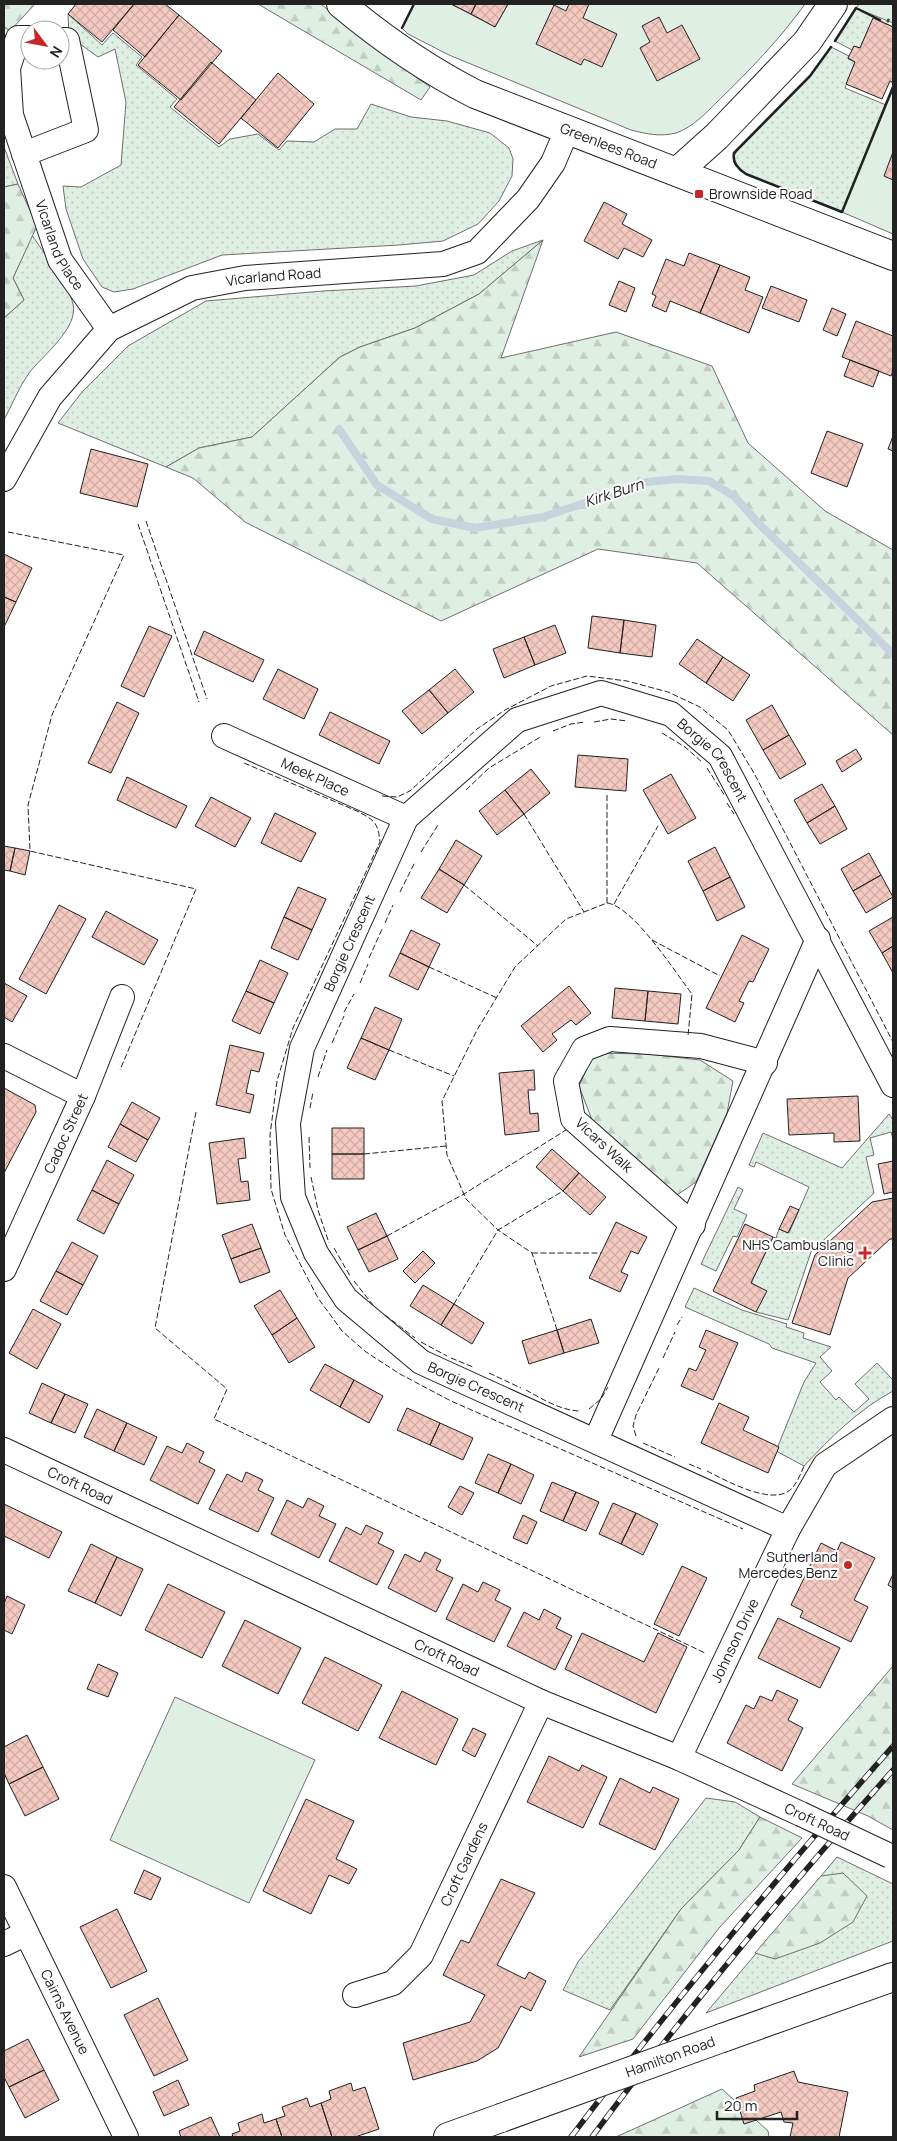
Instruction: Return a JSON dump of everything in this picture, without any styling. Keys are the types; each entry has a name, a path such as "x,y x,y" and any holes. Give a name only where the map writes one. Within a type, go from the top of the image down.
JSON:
{"main road":[{"name":"Greenlees Road","path":"341,4 402,52 436,74 475,94 678,171 893,256"},
{"path":"678,171 718,136 808,42 832,4"},
{"name":"Hamilton Road","path":"448,2137 893,1978"}],"street":[{"name":"Vicarland Place","path":"20,38 18,38 8,68 11,115 60,260 109,329"},
{"path":"24,154 86,130 70,50"},
{"name":"Vicarland Road","path":"4,479 50,397 109,329 192,288 246,278 443,264 477,252 528,199 553,163 567,130"},
{"name":"Borgie Crescent","path":"788,1529 421,1362 346,1299 316,1253 293,1197 288,1124 302,1048 406,818 517,720 601,693 671,714 720,756 818,939 893,1085"},
{"name":"Meek Place","path":"224,736 406,818"},
{"path":"596,1440 765,1063 818,939"},
{"name":"Cadoc Street","path":"4,1268 83,1096 122,997"},
{"name":"Vicars Walk","path":"693,1225 573,1119 566,1081 584,1049 610,1039 701,1046 765,1063"},
{"path":"4,1056 83,1096"},
{"name":"Johnson Drive","path":"679,1758 788,1529 825,1466 893,1419"},
{"name":"Croft Road","path":"4,1450 541,1702 679,1758 891,1857"},
{"name":"Croft Gardens","path":"355,1995 393,1983 421,1955 541,1702"},
{"name":"Cairns Avenue","path":"4,1888 126,2137"},
{"path":"4,1944 25,1934"}],"green space":[{"path":"4,4 35,4 10,31 4,27"},
{"path":"258,4 321,4 354,32 430,87 421,100"},
{"path":"414,4 451,4 495,27 508,4 805,4 764,54 704,115 676,133 659,135 631,130 449,55 408,34 402,28"},
{"path":"859,4 893,4 893,23 856,8"},
{"path":"856,8 893,27 873,19 860,48 854,46 852,50 835,41"},
{"path":"68,14 102,45 113,33 142,57 136,65 177,99 170,107 219,147 230,139 258,134 279,150 287,141 314,142 335,129 357,129 371,104 411,117 447,121 490,133 509,148 513,159 512,176 499,201 478,224 443,241 222,255 133,289 114,292 102,287 83,259 66,209 63,186 81,187 121,165 126,102 115,49 98,57 70,37 70,20 68,20"},
{"path":"831,47 849,56 848,59 855,62 845,88 886,105 842,212 746,174 735,165 733,158 739,147 810,76"},
{"path":"893,89 893,234 842,212"},
{"path":"4,147 18,184 4,187"},
{"path":"18,184 37,226 13,278 24,300 4,318 4,187"},
{"path":"32,235 71,297 73,313 65,332 25,378 4,420 4,318 24,300 13,278"},
{"path":"543,240 479,294 415,328 360,347 340,357 252,437 199,448 166,467 58,423 82,392 128,346 206,301 323,291 416,286 474,275 512,251"},
{"path":"543,240 501,358 616,332 712,366 748,443 825,511 893,550 893,735 697,563 598,549 441,621 245,522 193,478 166,467 199,448 252,437 340,357 360,347 415,328 479,294"},
{"path":"594,1053 648,1054 700,1060 733,1081 727,1113 696,1182 677,1195 592,1120 579,1086"},
{"path":"889,1114 893,1120 893,1139 891,1132 870,1138 874,1155 866,1157 874,1193 811,1252 788,1320 756,1312 766,1291 751,1283 773,1237 776,1238 779,1229 789,1233 809,1187 756,1162 754,1167 749,1165 763,1133 842,1168"},
{"path":"738,1187 743,1190 734,1209 747,1215 737,1237 733,1236 716,1271 701,1264"},
{"path":"694,1288 742,1310 787,1324 786,1327 804,1333 803,1338 831,1347 820,1357 832,1371 820,1382 836,1400 839,1397 854,1412 869,1399 855,1384 877,1363 893,1378 893,1391 880,1398 846,1425 804,1466 776,1451 804,1382 816,1363 772,1348 769,1344 685,1307"},
{"path":"893,1666 893,1830 868,1816 792,1784"},
{"path":"175,1697 315,1760 249,1903 110,1840"},
{"path":"706,1798 735,1802 760,1817 739,1850 681,1909 610,2010 563,1990 578,1962"},
{"path":"760,1817 802,1838 719,1928 633,2039 579,2057 681,1909 739,1850"},
{"path":"837,1857 893,1884 893,1941 706,2013"},
{"path":"843,1873 867,1896 853,1922 820,1943 775,1959 755,1953 821,1876"},
{"path":"722,2089 768,2131 769,2137 616,2137"}],"building":[{"path":"76,4 134,4 102,42 68,14"},
{"path":"134,4 165,4 179,15 145,57 113,30"},
{"path":"451,4 476,4 471,14"},
{"path":"476,4 508,4 495,27 471,14"},
{"path":"569,4 589,4 583,18 617,34 602,67 584,59 581,65 536,44 554,5 566,11"},
{"path":"179,15 222,51 181,100 138,65"},
{"path":"659,17 667,33 682,25 700,59 657,81 640,48 650,42 642,26"},
{"path":"873,18 893,27 893,83 890,81 882,99 846,84 855,62 848,58 854,46 860,48"},
{"path":"211,62 256,100 219,144 174,107"},
{"path":"278,73 314,104 278,148 241,118"},
{"path":"893,152 893,180 884,176"},
{"path":"604,202 627,214 622,224 652,240 643,257 624,248 618,259 584,241"},
{"path":"689,253 720,265 700,313 670,301 666,312 652,306 656,296 652,294 666,259 684,266"},
{"path":"720,265 750,277 745,290 763,297 749,333 700,313"},
{"path":"619,281 635,288 626,312 609,305"},
{"path":"771,286 807,300 799,322 762,308"},
{"path":"832,308 846,314 837,336 823,330"},
{"path":"856,321 893,336 893,371 891,376 842,357"},
{"path":"850,360 879,371 873,387 844,376"},
{"path":"827,431 863,444 847,487 811,473"},
{"path":"893,436 893,451 888,449"},
{"path":"91,449 148,464 137,507 80,493"},
{"path":"4,554 32,568 16,602 4,597"},
{"path":"4,597 16,602 4,627"},
{"path":"592,616 624,620 620,653 588,648"},
{"path":"624,620 656,625 652,657 620,653"},
{"path":"555,625 566,653 535,665 524,637"},
{"path":"149,626 172,636 144,697 121,686"},
{"path":"204,631 264,660 253,682 194,654"},
{"path":"524,637 535,665 504,678 493,649"},
{"path":"697,639 723,657 706,683 679,664"},
{"path":"723,657 750,675 733,701 706,683"},
{"path":"278,669 318,689 304,719 263,699"},
{"path":"455,669 474,692 448,713 429,690"},
{"path":"429,690 448,713 422,734 402,711"},
{"path":"117,702 139,713 111,773 88,763"},
{"path":"772,705 789,735 763,750 746,720"},
{"path":"330,712 390,741 379,764 319,735"},
{"path":"789,735 806,764 780,779 763,750"},
{"path":"856,749 862,759 842,772 836,761"},
{"path":"578,755 628,759 626,791 575,787"},
{"path":"531,769 550,793 524,814 505,790"},
{"path":"671,774 696,818 668,834 643,790"},
{"path":"127,777 187,806 176,828 117,800"},
{"path":"822,784 835,806 807,823 794,800"},
{"path":"505,790 524,814 497,835 479,811"},
{"path":"211,797 251,818 235,847 195,826"},
{"path":"835,806 847,829 820,844 807,823"},
{"path":"275,813 316,833 301,862 261,843"},
{"path":"456,840 482,856 464,885 439,869"},
{"path":"4,846 15,848 10,871 4,870"},
{"path":"715,847 730,877 703,891 688,861"},
{"path":"15,848 30,851 25,875 10,871"},
{"path":"869,853 881,875 853,891 841,869"},
{"path":"439,869 464,885 447,913 421,898"},
{"path":"881,875 893,897 866,913 853,891"},
{"path":"730,877 745,907 717,921 703,891"},
{"path":"298,887 326,899 312,930 284,917"},
{"path":"59,905 86,919 46,994 19,979"},
{"path":"106,911 158,940 144,965 92,937"},
{"path":"284,917 312,930 298,960 271,948"},
{"path":"893,917 893,946 882,953 869,931"},
{"path":"411,930 440,944 429,967 400,953"},
{"path":"742,935 769,949 753,982 749,981 739,1001 744,1003 735,1022 706,1008"},
{"path":"893,946 893,973 882,953"},
{"path":"400,953 429,967 418,990 389,976"},
{"path":"260,960 288,973 274,1003 246,991"},
{"path":"4,983 27,996 12,1022 4,1017"},
{"path":"569,986 591,1013 576,1025 571,1020 552,1034 557,1040 543,1052 521,1026"},
{"path":"615,988 648,991 645,1021 612,1018"},
{"path":"246,991 274,1003 260,1034 232,1021"},
{"path":"648,991 681,994 678,1024 645,1021"},
{"path":"375,1007 402,1019 389,1050 361,1038"},
{"path":"361,1038 389,1050 375,1080 347,1068"},
{"path":"230,1045 264,1053 259,1072 251,1070 246,1093 254,1095 250,1113 216,1105"},
{"path":"534,1070 535,1090 528,1090 530,1114 538,1113 539,1131 505,1135 499,1073"},
{"path":"4,1088 35,1105 36,1112 4,1173"},
{"path":"858,1096 860,1141 834,1142 834,1133 789,1135 787,1099"},
{"path":"132,1102 160,1118 148,1140 120,1124"},
{"path":"120,1124 148,1140 136,1162 108,1147"},
{"path":"332,1128 364,1128 364,1154 332,1154"},
{"path":"244,1138 246,1158 238,1159 241,1182 248,1181 250,1200 217,1204 209,1143"},
{"path":"552,1149 579,1173 563,1191 536,1167"},
{"path":"332,1154 364,1154 364,1179 332,1179"},
{"path":"107,1160 134,1175 119,1204 92,1190"},
{"path":"893,1161 893,1192 884,1194 878,1164"},
{"path":"579,1173 606,1197 590,1215 563,1191"},
{"path":"92,1190 119,1204 104,1234 77,1220"},
{"path":"893,1198 893,1239 890,1239 848,1278 830,1335 792,1323 815,1255 872,1202"},
{"path":"790,1206 799,1210 788,1233 779,1229"},
{"path":"376,1213 387,1236 358,1250 347,1227"},
{"path":"616,1222 647,1237 638,1254 631,1251 621,1272 628,1275 620,1292 589,1278"},
{"path":"252,1224 261,1248 231,1259 222,1235"},
{"path":"745,1224 773,1237 751,1283 767,1291 756,1312 713,1291"},
{"path":"387,1236 398,1259 369,1272 358,1250"},
{"path":"72,1242 98,1256 83,1285 56,1271"},
{"path":"261,1248 270,1272 240,1283 231,1259"},
{"path":"423,1251 435,1263 415,1283 403,1271"},
{"path":"56,1271 83,1285 67,1315 40,1301"},
{"path":"423,1285 454,1304 441,1325 410,1306"},
{"path":"280,1290 297,1318 272,1335 254,1306"},
{"path":"454,1304 484,1323 472,1344 441,1325"},
{"path":"33,1309 61,1324 37,1369 9,1353"},
{"path":"297,1318 315,1347 289,1363 272,1335"},
{"path":"591,1319 599,1343 564,1353 557,1330"},
{"path":"557,1330 564,1353 529,1364 522,1341"},
{"path":"706,1330 738,1343 713,1400 681,1386 689,1368 696,1371 706,1350 699,1347"},
{"path":"325,1364 354,1380 340,1407 310,1390"},
{"path":"354,1380 383,1396 369,1423 340,1407"},
{"path":"42,1383 65,1394 51,1423 29,1413"},
{"path":"65,1394 88,1404 75,1433 51,1423"},
{"path":"719,1403 749,1417 743,1430 779,1447 768,1473 701,1443"},
{"path":"407,1408 440,1423 430,1445 397,1430"},
{"path":"97,1409 127,1423 114,1451 84,1437"},
{"path":"127,1423 157,1437 144,1465 114,1451"},
{"path":"440,1423 473,1438 463,1460 430,1445"},
{"path":"187,1443 204,1452 199,1462 215,1470 198,1504 150,1480 167,1446 182,1453"},
{"path":"488,1454 511,1464 498,1493 475,1483"},
{"path":"511,1464 534,1475 521,1504 498,1493"},
{"path":"246,1472 263,1480 258,1490 274,1498 258,1532 209,1509 227,1474 242,1482"},
{"path":"552,1482 576,1492 563,1521 540,1511"},
{"path":"460,1486 474,1493 462,1515 448,1507"},
{"path":"576,1492 599,1502 586,1531 563,1521"},
{"path":"308,1498 324,1506 319,1516 336,1524 319,1558 271,1534 287,1500 303,1508"},
{"path":"613,1503 636,1513 621,1544 599,1534"},
{"path":"4,1504 62,1532 49,1558 4,1536"},
{"path":"636,1513 658,1524 643,1555 621,1544"},
{"path":"523,1515 537,1522 527,1544 513,1538"},
{"path":"366,1525 383,1533 378,1543 394,1551 377,1585 329,1561 346,1527 361,1535"},
{"path":"841,1542 875,1558 854,1600 868,1607 851,1642 800,1617 803,1611 791,1605 821,1543 837,1551"},
{"path":"91,1544 117,1557 95,1603 68,1591"},
{"path":"425,1552 441,1560 436,1570 453,1578 436,1612 388,1588 405,1554 420,1562"},
{"path":"117,1557 143,1569 121,1616 95,1603"},
{"path":"682,1566 707,1578 679,1636 654,1624"},
{"path":"893,1574 893,1588 888,1585"},
{"path":"483,1582 500,1590 495,1600 511,1608 494,1642 446,1619 463,1584 478,1592"},
{"path":"168,1584 225,1612 202,1658 145,1630"},
{"path":"7,1596 25,1605 12,1634 4,1630 4,1604"},
{"path":"544,1609 561,1618 556,1628 572,1636 555,1670 507,1646 524,1612 539,1620"},
{"path":"778,1618 840,1648 820,1688 758,1658"},
{"path":"245,1620 301,1648 278,1694 222,1666"},
{"path":"582,1633 644,1662 658,1633 687,1647 656,1713 565,1669"},
{"path":"325,1657 382,1685 358,1731 302,1703"},
{"path":"98,1664 118,1673 108,1697 87,1689"},
{"path":"777,1690 798,1700 788,1720 803,1728 782,1771 727,1743 746,1705 754,1709 760,1696 772,1701"},
{"path":"402,1691 458,1719 436,1765 379,1738"},
{"path":"473,1728 486,1734 475,1757 462,1750"},
{"path":"27,1735 43,1767 9,1784 4,1773 4,1747"},
{"path":"549,1756 579,1771 582,1765 607,1777 583,1828 527,1802"},
{"path":"43,1767 59,1799 25,1816 9,1784"},
{"path":"620,1778 650,1793 653,1787 679,1799 655,1850 599,1824"},
{"path":"306,1799 354,1821 336,1859 357,1869 349,1884 329,1875 311,1914 263,1891"},
{"path":"144,1870 161,1878 151,1900 134,1893"},
{"path":"501,1879 535,1893 497,1965 525,1979 529,1972 546,1981 531,2011 521,2006 498,2048 477,2061 413,2080 403,2043 470,2022 485,1995 443,1975 461,1940 469,1943"},
{"path":"117,1909 147,1971 111,1988 80,1927"},
{"path":"158,1998 188,2060 154,2076 124,2015"},
{"path":"28,2039 44,2070 9,2087 4,2077 4,2051"},
{"path":"44,2070 59,2100 25,2118 9,2087"},
{"path":"794,2071 798,2082 848,2092 839,2137 790,2137 793,2123 784,2122 781,2112 744,2124 736,2098 755,2091 754,2085"},
{"path":"178,2080 189,2105 164,2116 153,2092"},
{"path":"351,2083 353,2091 365,2087 379,2129 355,2137 332,2137 321,2103 331,2099 329,2091"},
{"path":"307,2098 310,2107 321,2103 332,2137 282,2137 276,2119 285,2116 282,2107"},
{"path":"262,2114 264,2123 276,2119 282,2137 233,2137 232,2134 240,2131 238,2123"},
{"path":"211,2117 220,2137 181,2137 179,2131"}],"waterway":[{"name":"Kirk Burn","path":"339,429 377,485 432,519 475,528 543,517 647,482 677,479 709,481 734,496 759,524 893,654"}],"railway":[{"path":"571,2137 728,1938 893,1746"},
{"path":"592,2137 738,1950 893,1770"}],"hedge":[{"path":"887,20 893,23"}],"fence":[{"path":"146,521 207,699"},
{"path":"138,524 199,702"},
{"path":"8,532 124,555 52,715 28,805 30,851 196,889 120,1070"},
{"path":"382,796 397,797 410,791 477,729 505,710 551,686 587,676 627,681 668,692 700,707 728,730 754,773 893,1042"},
{"path":"594,722 611,719 627,721"},
{"path":"553,731 571,724 585,722"},
{"path":"662,733 685,747 703,763"},
{"path":"466,790 489,768 542,736"},
{"path":"244,763 363,814 374,822 380,842 293,1028 277,1081 270,1135 271,1189 285,1235 318,1298 342,1331 366,1352 400,1374 451,1401 743,1529"},
{"path":"707,768 725,796"},
{"path":"607,794 607,903"},
{"path":"727,803 734,814"},
{"path":"524,814 584,912"},
{"path":"421,852 438,825"},
{"path":"614,904 658,826"},
{"path":"400,892 415,862"},
{"path":"464,885 538,946"},
{"path":"557,1330 532,1253 498,1230 466,1199 447,1155 442,1101 477,1030 515,967 566,919 607,903 629,915 641,927 692,994 688,1036"},
{"path":"385,923 393,905"},
{"path":"369,958 383,927"},
{"path":"652,940 720,976"},
{"path":"360,983 368,964"},
{"path":"429,967 497,998"},
{"path":"344,1012 354,994"},
{"path":"332,1043 344,1016"},
{"path":"318,1077 327,1050"},
{"path":"389,1050 454,1076"},
{"path":"310,1108 313,1092"},
{"path":"196,1112 155,1328 227,1389 214,1419 705,1653"},
{"path":"387,1236 464,1194 566,1130"},
{"path":"309,1137 310,1168"},
{"path":"364,1154 446,1146"},
{"path":"311,1177 318,1210 329,1243"},
{"path":"454,1304 498,1230 563,1191"},
{"path":"334,1248 350,1276"},
{"path":"532,1253 601,1253"},
{"path":"354,1281 373,1305"},
{"path":"385,1315 415,1338"},
{"path":"677,1325 682,1317"},
{"path":"663,1358 675,1332"},
{"path":"421,1342 447,1356"},
{"path":"451,1358 473,1367"},
{"path":"636,1436 633,1426 636,1415 660,1366"},
{"path":"489,1373 521,1388"},
{"path":"589,1409 601,1399 608,1387"},
{"path":"526,1390 558,1406 579,1411"},
{"path":"643,1443 675,1457"},
{"path":"689,1464 701,1469"},
{"path":"707,1471 750,1491 775,1495 785,1493 793,1487 804,1466"}],"wall":[{"path":"402,28 414,4"},
{"path":"835,41 856,8 880,20"},
{"path":"831,47 810,76 734,153 735,163 743,172 842,212 893,87"}],"place":[{"name":"Brownside Road","path":"699,194"},
{"name":"NHS Cambuslang Clinic","path":"865,1253"},
{"name":"Sutherland Mercedes Benz","path":"848,1565"}]}
